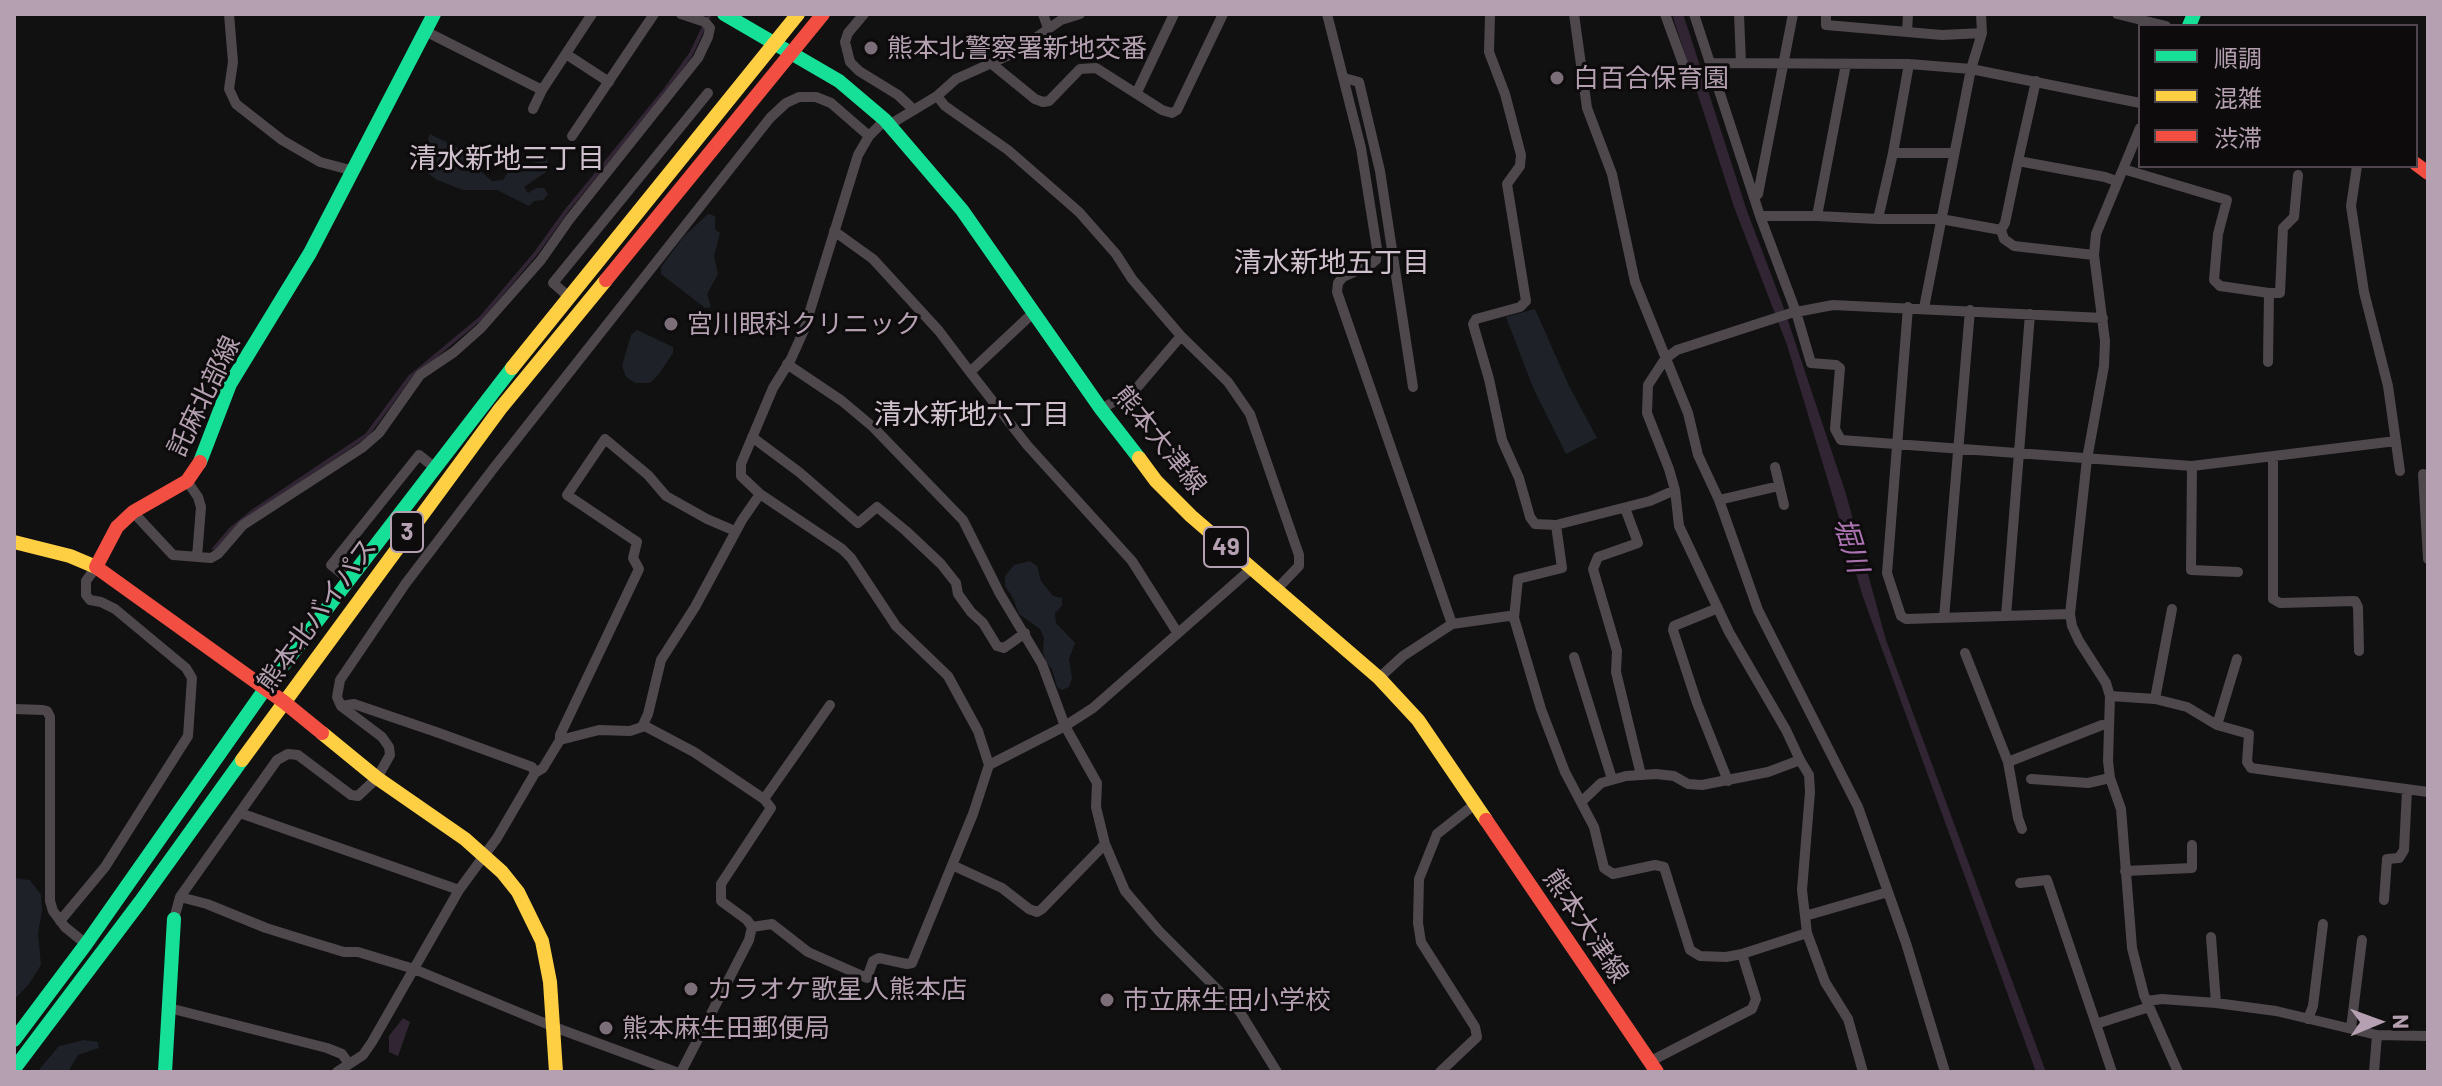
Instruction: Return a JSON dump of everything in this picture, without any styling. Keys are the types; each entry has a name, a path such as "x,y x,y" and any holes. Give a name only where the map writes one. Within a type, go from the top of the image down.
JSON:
{"main road":[{"name":"託麻北部線","path":"96,567 117,527 133,512 187,481 199,465 230,384 310,253 434,14"},
{"name":"熊本大津線","path":"724,14 839,81 887,122 962,210 1101,409 1156,481 1275,591 1379,678 1430,735 1653,1067"},
{"name":"熊本北バイパス","path":"14,1040 86,944 265,689 348,579 568,296 798,14"},
{"name":"熊本北バイパス","path":"14,1069 140,902 318,652 500,409 823,14"},
{"path":"14,542 70,556 96,567 123,584 284,702 377,778 484,855 502,872 518,892 542,941 550,982 556,1072"},
{"path":"165,1072 174,919"}],"street":[{"path":"229,14 233,62 229,89 236,104 282,140 320,162 354,171"},
{"path":"533,109 592,14"},
{"path":"572,136 654,14"},
{"path":"133,512 173,555 211,558 243,525 363,447 379,433 420,375 454,352 489,319 541,260 569,220 698,58 710,28 705,22 681,14"},
{"path":"864,14 848,33 845,42 850,62 907,101 914,110"},
{"path":"1043,14 1048,28"},
{"path":"752,927 772,924 808,952 867,978 873,961 879,958 907,964 914,960 973,814 989,765 978,731 948,676 896,626 851,558 760,494 741,476 741,464 812,308 858,155 869,136 887,122 937,96 956,79 1014,53 1061,20 1080,14"},
{"path":"1137,92 1174,14"},
{"path":"992,64 1043,102 1049,101 1080,69 1096,68 1167,113 1177,110 1223,14"},
{"path":"1327,14 1361,148 1377,249 1376,260 1343,277 1338,283 1337,292 1452,624"},
{"path":"1490,14 1489,52 1505,94 1521,155 1520,166 1507,184 1526,301 1520,307 1476,319 1473,324 1502,440 1519,478 1530,517 1535,524 1556,525 1625,508 1675,490"},
{"path":"1574,14 1587,108 1612,174 1629,265 1688,413 1698,455 1719,500 1758,610 1858,807 1906,943 1945,1072"},
{"path":"1665,14 1685,69"},
{"path":"1694,14 1811,363 1840,368 1835,429 1841,440 2192,466 2396,441"},
{"path":"1739,14 1741,63"},
{"path":"1754,198 1758,194 1793,14"},
{"path":"1826,14 1826,25 1942,35 1982,33"},
{"path":"1907,32 1908,14"},
{"path":"1924,308 1971,69 1982,33 1981,14"},
{"path":"2117,14 2158,24"},
{"path":"425,31 542,90"},
{"path":"566,54 609,82"},
{"path":"1711,63 1909,64 1971,69 2138,103"},
{"path":"1817,216 1846,64"},
{"path":"1878,219 1909,64"},
{"path":"1344,78 1359,82 1380,171 1413,387"},
{"path":"2036,81 2001,230 2004,239 2014,246 2094,255"},
{"path":"568,296 553,283 708,93"},
{"path":"937,96 945,106 1008,150 1079,212 1181,336 1228,382 1250,414 1299,555 1299,566 1275,591"},
{"path":"174,919 180,897 277,760 288,754 298,755 351,795 358,796 377,778 390,755 389,747 382,737 341,706 337,697 340,680 406,583 549,396 770,118 786,103 799,97 816,97 831,103 869,136"},
{"path":"2138,133 2098,226 2094,255 2105,341 2102,388 2087,459 2070,614 2079,641 2106,683 2110,696 2108,761 2110,778 2121,809 2132,948 2148,1004 2178,1072"},
{"path":"1893,153 1954,153"},
{"path":"655,157 670,170"},
{"path":"2018,161 2116,181"},
{"path":"2357,168 2351,206 2364,292 2388,386 2400,471"},
{"path":"2123,169 2227,200 2218,234 2214,280 2220,286 2269,293 2280,293 2283,228 2294,217 2298,175"},
{"path":"1760,216 1941,219 2001,230"},
{"path":"834,231 873,259 939,331 1027,445 1132,561 1177,632"},
{"path":"2268,362 2269,293"},
{"path":"1863,1072 1848,1019 1825,982 1807,933 1802,890 1809,775 1729,632 1679,526 1675,490 1647,413 1648,385 1665,359 1677,350 1794,312 1833,305 2103,318"},
{"path":"1908,307 1887,573 1901,616 1906,619 2070,614"},
{"path":"1944,618 1970,310"},
{"path":"970,372 1034,312"},
{"path":"2006,616 2030,314"},
{"path":"1101,409 1135,390 1181,336"},
{"path":"787,364 842,401 873,427 963,520 1000,594 1042,664 1065,726 1097,783 1096,807 1105,844 1125,891 1159,931 1240,1012 1277,1072"},
{"path":"752,437 799,472 858,523 877,507 906,531 941,564 956,583 958,594 983,623 997,646 1004,648 1025,633"},
{"path":"337,1072 363,1055 372,1042 459,890 497,838 535,773 543,768 560,740 639,569 633,558 637,542 567,495 605,439 648,475 666,496 735,531"},
{"path":"348,579 331,565 419,455 434,467"},
{"path":"2273,457 2273,599 2280,603 2355,601 2358,607 2359,651"},
{"path":"2192,466 2191,570 2238,572"},
{"path":"1775,467 1784,505"},
{"path":"2423,474 2428,559"},
{"path":"187,481 201,507 197,557"},
{"path":"1719,500 1779,486"},
{"path":"643,725 661,660 695,607 735,531 760,494"},
{"path":"1625,508 1638,543 1598,557 1593,569 1617,651 1616,672 1641,775"},
{"path":"1556,525 1562,568 1518,579 1514,618 1541,709 1565,772 1594,827 1606,871 1613,874 1655,865 1664,867 1690,950 1700,956 1742,954 1807,933"},
{"path":"60,921 105,867 188,736 192,678 186,668 115,609 90,600 86,595 86,581 96,567"},
{"path":"989,765 1093,708 1251,569"},
{"path":"1718,608 1674,626 1673,630 1697,703 1728,781"},
{"path":"2155,699 2172,609"},
{"path":"1379,678 1403,656 1452,624 1509,616 1514,618"},
{"path":"1965,653 2008,762 2022,829"},
{"path":"1574,657 1612,779"},
{"path":"2217,725 2237,659"},
{"path":"2110,696 2155,699 2187,707 2217,725 2249,734 2247,762 2251,768 2428,792"},
{"path":"341,706 354,704 439,733 532,767 535,773"},
{"path":"764,799 830,705"},
{"path":"14,709 43,710 50,717 50,901 60,921 86,944"},
{"path":"180,897 311,942 414,969 554,1027 678,1072 749,940 752,927 721,901 721,884 771,808 764,799 676,740 643,725 630,731 599,730 560,740"},
{"path":"2008,762 2102,725 2109,725"},
{"path":"1581,802 1596,787 1612,779 1641,775 1674,776 1688,784 1702,785 1768,772 1800,760"},
{"path":"2031,779 2088,783 2110,778"},
{"path":"2384,900 2387,859 2399,858 2404,850 2407,790"},
{"path":"1440,1072 1477,1037 1475,1027 1421,942 1419,879 1437,834 1475,804"},
{"path":"240,813 459,890"},
{"path":"952,865 1002,888 1037,912 1105,844"},
{"path":"2125,871 2192,868 2192,845"},
{"path":"2020,883 2047,880 2112,1072"},
{"path":"1805,916 1888,892"},
{"path":"2308,1019 2313,1006 2323,924"},
{"path":"2211,937 2216,1003"},
{"path":"2351,1028 2362,940"},
{"path":"1653,1067 1752,1009 1756,999 1742,954"},
{"path":"2096,1024 2162,999 2276,1011 2377,1035 2428,1036"},
{"path":"169,1008 327,1048 342,1054 349,1064"},
{"path":"2374,1072 2377,1035"}],"shaded area":[{"path":"430,134 476,157 480,171 492,181 503,180 508,172 524,171 530,163 543,161 547,157 549,170 524,187 528,193 544,188 548,194 543,200 534,201 529,206 497,190 463,190 437,180 413,162 419,150 427,152 431,146 428,139"},
{"path":"708,214 715,216 715,229 720,233 714,256 718,274 707,294 711,307 705,308 661,274 661,267 684,236"},
{"path":"1535,309 1569,386 1597,438 1566,454 1534,390 1506,317"},
{"path":"637,330 673,347 673,353 650,383 635,383 626,377 622,366 631,335"},
{"path":"1030,561 1037,566 1041,581 1053,596 1062,598 1062,606 1055,613 1056,623 1075,643 1069,659 1072,678 1069,687 1062,690 1057,687 1052,669 1046,662 1040,629 1019,614 1005,586 1005,576 1014,565"},
{"path":"14,878 30,880 41,895 42,911 38,933 41,965 14,1000"},
{"path":"84,1040 98,1042 99,1048 78,1055 68,1072 37,1072 59,1046"}],"water":[{"name":"堀川","path":"1672,14 1683,14 1747,211 1783,306 1846,494 1886,640 2046,1072 2036,1072 1863,597 1787,345 1734,207"},
{"path":"403,1018 410,1022 398,1056 389,1052 389,1036"}],"waterway":[{"path":"214,549 231,529 252,512 367,435 410,377 481,318 666,89 691,54 710,14"}],"traffic: fast":[{"path":"200,462 230,384 310,253 434,14"},
{"path":"724,14 839,81 885,120 962,210 1101,409 1139,458"},
{"path":"2190,24 2194,14"},
{"path":"14,1040 86,944 265,689 512,368"},
{"path":"14,1069 242,760"},
{"path":"165,1072 174,919"}],"traffic: slow":[{"path":"512,368 798,14"},
{"path":"242,760 500,409 606,280"},
{"path":"1139,458 1156,481 1191,516 1379,678 1418,720 1486,820"},
{"path":"14,542 70,556 96,567"},
{"path":"322,733 377,778 465,839 502,872 518,892 542,941 550,982 556,1072"}],"traffic: jam":[{"path":"606,280 823,14"},
{"path":"2418,166 2428,173"},
{"path":"200,462 187,481 133,512 117,527 96,567 284,702 322,733"},
{"path":"1486,820 1657,1072"}],"place":[{"name":"熊本北警察署新地交番","path":"871,48"},
{"name":"白百合保育園","path":"1557,78"},
{"name":"宮川眼科クリニック","path":"671,324"},
{"name":"カラオケ歌星人熊本店","path":"691,989"},
{"name":"市立麻生田小学校","path":"1107,1000"},
{"name":"熊本麻生田郵便局","path":"606,1028"}],"district":[{"name":"清水新地三丁目","path":"507,159"},
{"name":"清水新地五丁目","path":"1332,263"},
{"name":"清水新地六丁目","path":"972,415"}]}
